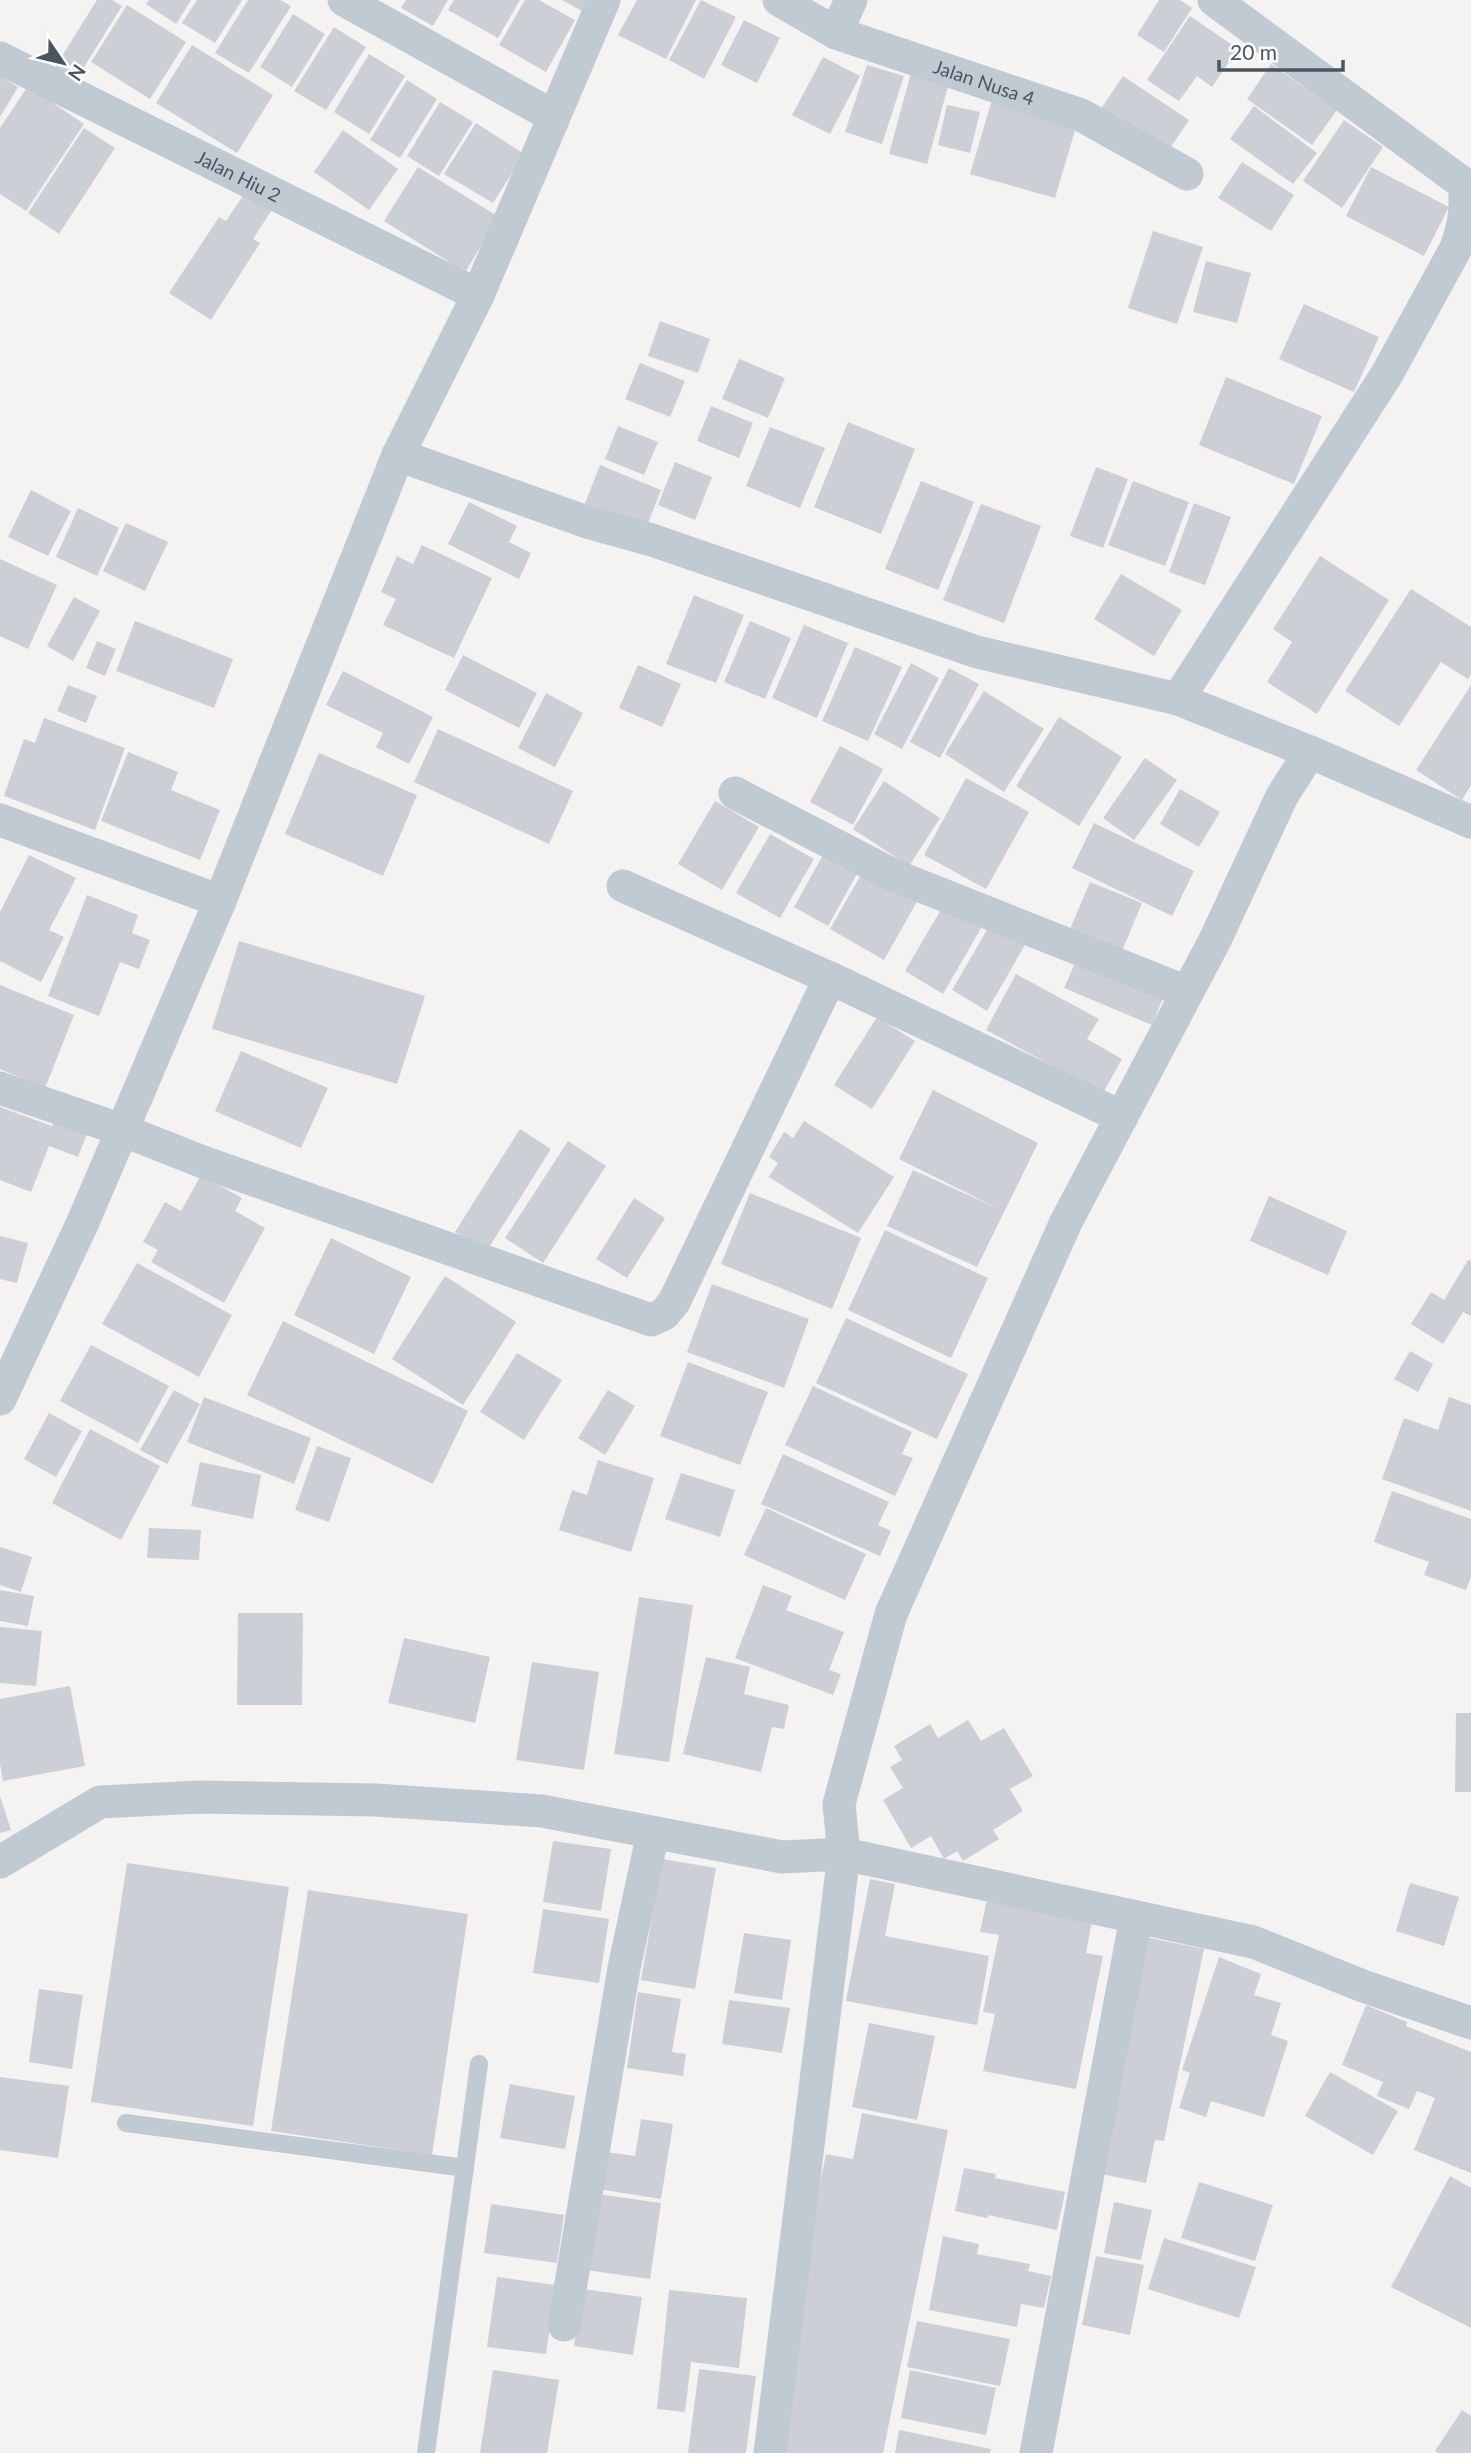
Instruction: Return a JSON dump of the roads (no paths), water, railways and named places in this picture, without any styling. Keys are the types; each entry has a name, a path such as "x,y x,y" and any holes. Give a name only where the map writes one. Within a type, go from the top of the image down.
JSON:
{"street":[{"path":"344,0 553,116"},
{"path":"0,1399 13,1342 83,1222 220,901 398,455 478,295 604,0"},
{"name":"Jalan Nusa 4","path":"779,0 836,33 1081,115 1187,174"},
{"path":"836,33 851,0"},
{"path":"1178,699 1387,374 1456,248 1464,226 1467,205 1464,184 1214,0"},
{"name":"Jalan Hiu 2","path":"0,58 478,295"},
{"path":"398,455 587,522 652,540 977,652 1178,699 1310,752 1471,822"},
{"path":"770,2453 844,1854 839,1804 891,1614 1066,1222 1215,940 1282,796 1310,752"},
{"path":"735,793 894,875 1187,992"},
{"path":"0,820 220,901"},
{"path":"623,886 830,978 1122,1117"},
{"path":"0,1088 651,1320 664,1314 674,1302 830,978"},
{"path":"0,1862 100,1802 199,1797 375,1800 542,1811 782,1857 844,1854 1253,1942 1363,1986 1469,2016"},
{"path":"564,2325 624,1968 653,1833"},
{"path":"1036,2453 1136,1917"}],"lane":[{"path":"426,2453 479,2064"},
{"path":"126,2123 465,2168"}]}
